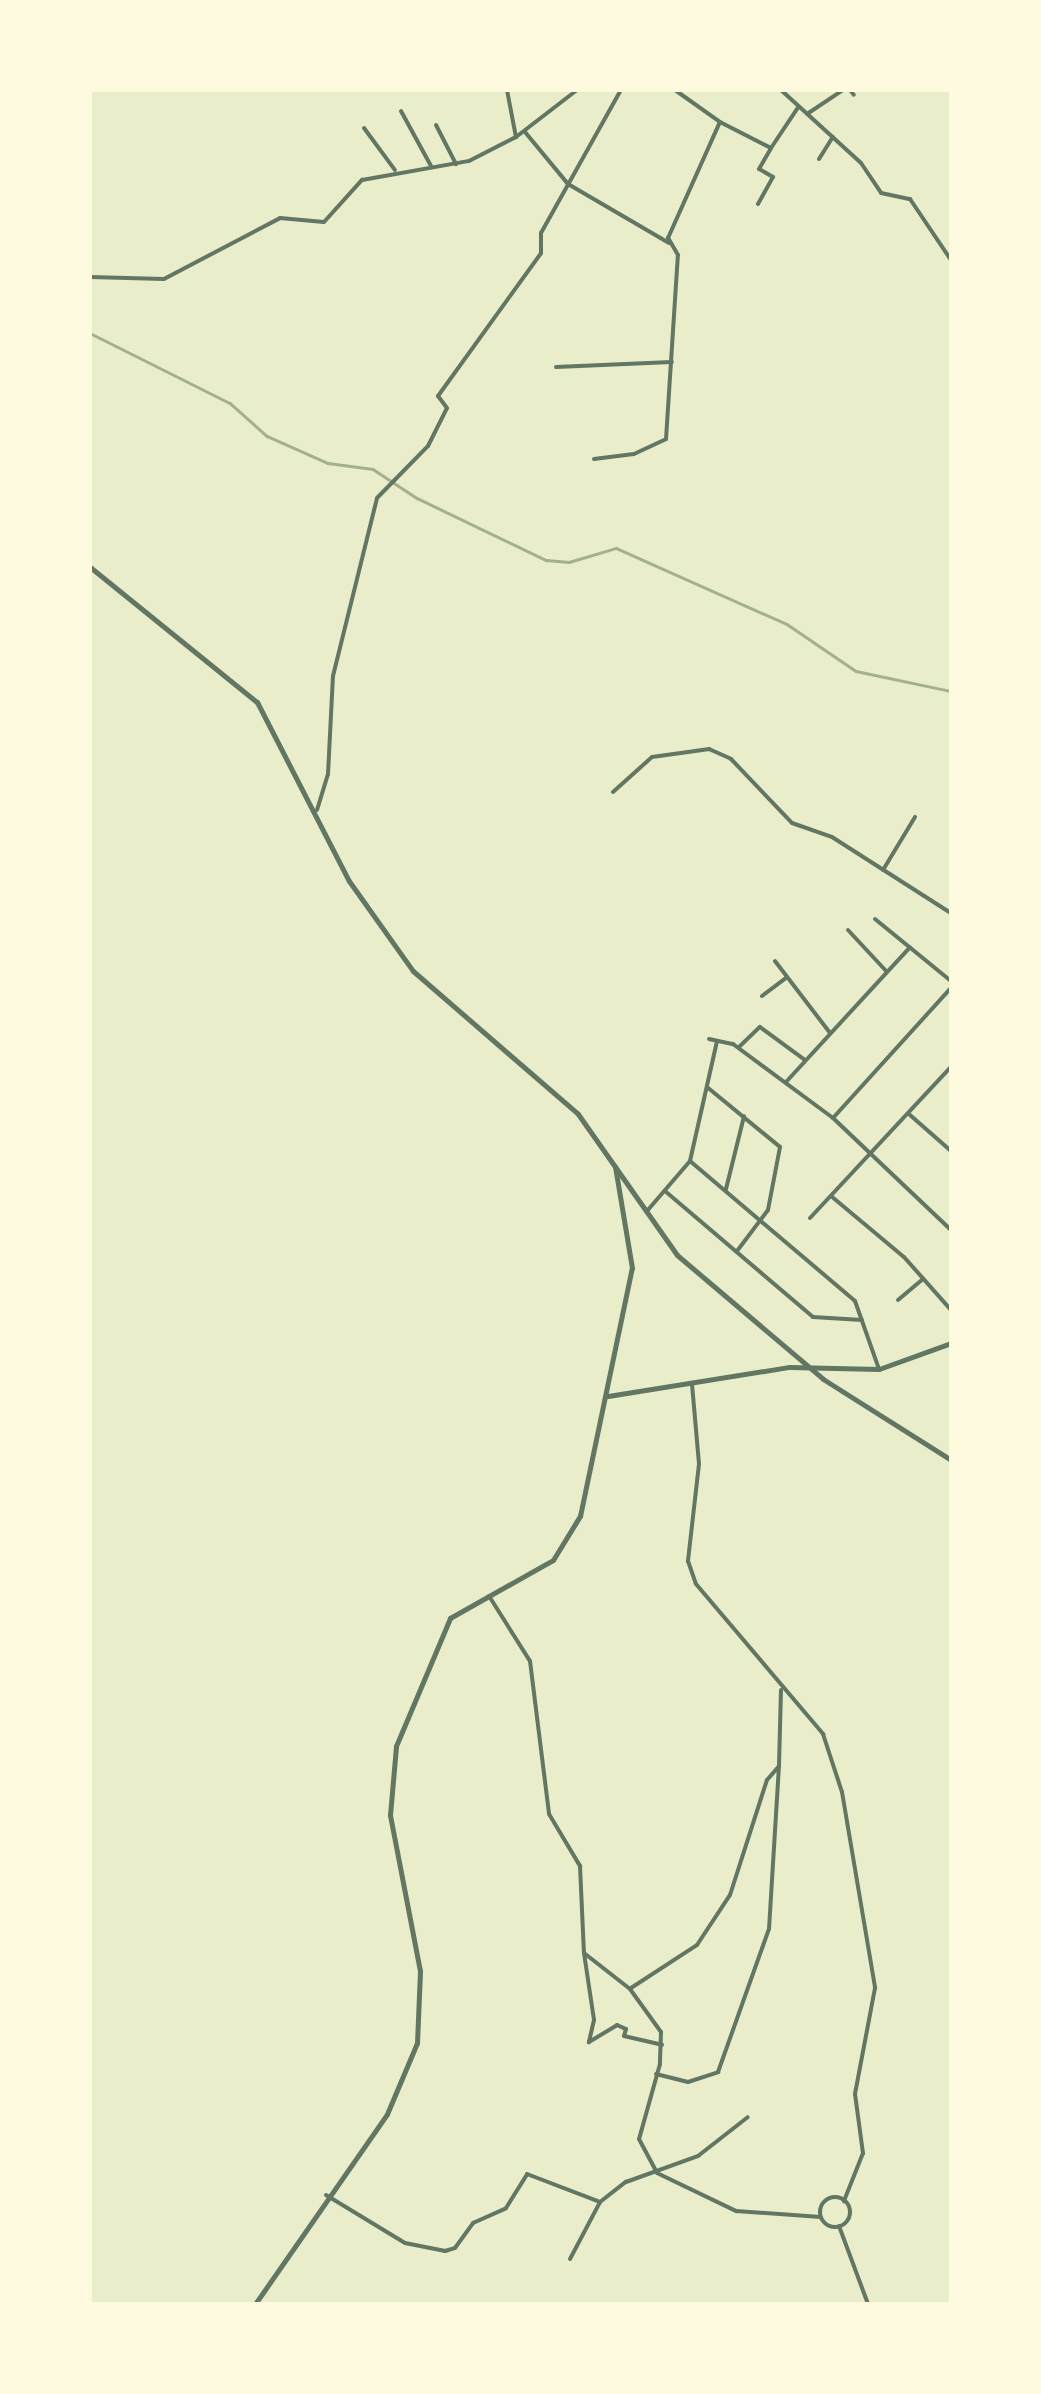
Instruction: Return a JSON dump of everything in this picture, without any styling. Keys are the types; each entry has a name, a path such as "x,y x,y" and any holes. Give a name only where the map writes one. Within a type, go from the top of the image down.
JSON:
{"street":[{"path":"507,90 516,137"},
{"path":"90,277 164,279 280,218 324,222 351,188 394,170 456,164 516,137 578,90"},
{"path":"317,810 328,774 333,676 377,498 428,446 447,408 438,396 541,253 541,233 621,90"},
{"path":"674,90 720,122 771,148"},
{"path":"781,90 833,137 881,192 910,198 951,260"},
{"path":"807,114 849,92"},
{"path":"758,204 772,178 760,168 799,106"},
{"path":"401,112 430,166"},
{"path":"669,244 720,122"},
{"path":"436,125 456,164"},
{"path":"364,128 394,170"},
{"path":"524,131 568,184 669,244 678,255 666,438 634,454 594,459"},
{"path":"819,159 833,137"},
{"path":"556,367 672,362"},
{"path":"90,567 246,690 317,810 350,881 412,971 578,1114 644,1212 690,1268 805,1366 951,1460"},
{"path":"613,792 652,757 709,750 731,759 792,822 832,837 950,911"},
{"path":"883,870 914,817"},
{"path":"832,1118 951,984 875,919"},
{"path":"848,930 887,972"},
{"path":"786,1082 910,947"},
{"path":"776,961 830,1033"},
{"path":"762,996 787,977"},
{"path":"738,1048 760,1027 805,1060"},
{"path":"708,1039 738,1048 832,1118 951,1230"},
{"path":"644,1212 690,1161 718,1041"},
{"path":"810,1218 951,1067"},
{"path":"707,1087 780,1147 762,1222 736,1252"},
{"path":"908,1113 951,1152"},
{"path":"726,1190 744,1116"},
{"path":"690,1161 855,1300 880,1369"},
{"path":"255,2304 326,2195 387,2114 417,2042 420,1971 390,1815 396,1746 432,1649 450,1618 524,1582 568,1540 588,1490 632,1268 616,1166"},
{"path":"665,1191 814,1317 862,1320"},
{"path":"831,1196 951,1310"},
{"path":"898,1300 922,1279"},
{"path":"608,1396 805,1366 880,1369 951,1343"},
{"path":"692,1384 699,1503 688,1561 696,1584 781,1690 802,1705 834,1754 875,1988 855,2094 863,2153 844,2201 850,2213 840,2226"},
{"path":"489,1596 530,1662 549,1814 580,1866 584,1952 594,2020 589,2042 616,2025 626,2029 624,2036 662,2045"},
{"path":"656,2074 688,2082 718,2072 769,1929 781,1690"},
{"path":"630,1988 697,1944 720,1913 767,1780 779,1766"},
{"path":"584,1952 630,1988 658,2024 662,2045 638,2132 657,2173 750,2216 821,2217 840,2226 868,2304"},
{"path":"570,2259 600,2202 626,2182 698,2156 748,2117"},
{"path":"326,2195 430,2253 454,2248 473,2223 506,2208 527,2174 600,2202"},
{"path":"821,2217 826,2200 844,2201"}],"waterway":[{"path":"90,333 230,403 267,436 328,463 373,469 417,498 546,560 569,562 616,548 787,624 856,671 951,691"}]}
